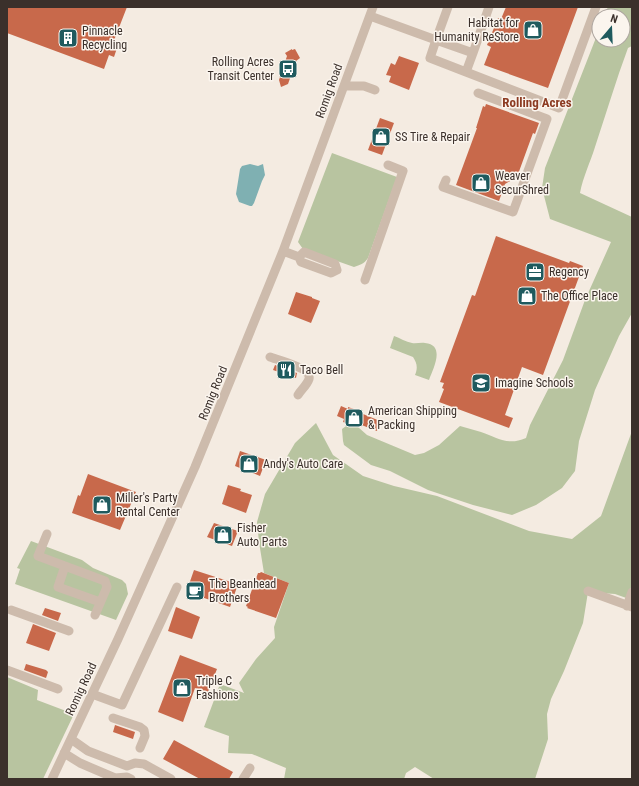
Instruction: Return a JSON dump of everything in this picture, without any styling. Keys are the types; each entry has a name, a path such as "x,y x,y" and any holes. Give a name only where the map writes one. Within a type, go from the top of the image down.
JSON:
{"street":[{"name":"Romig Road","path":"52,779 195,467 283,251 374,7"},
{"path":"448,7 430,58 559,108 596,7"},
{"path":"466,72 489,7"},
{"path":"370,16 473,53"},
{"path":"344,86 364,86 375,90"},
{"path":"446,180 443,187 513,212 547,119 478,93"},
{"path":"364,280 403,170 388,165"},
{"path":"283,251 299,256"},
{"path":"270,357 302,368 307,372 309,376 308,380 298,395"},
{"path":"47,534 38,556 105,581 107,587 95,615"},
{"path":"65,566 58,587 100,602"},
{"path":"92,694 122,705 177,587"},
{"path":"588,592 630,607 632,592"},
{"path":"11,610 69,631"},
{"path":"7,670 58,689"},
{"path":"113,718 140,727 144,730 145,736 140,748"},
{"path":"71,739 88,751 127,766 136,763 144,764 171,779"},
{"path":"64,753 80,763 115,778 125,778 127,766"},
{"path":"243,779 250,768"}],"green space":[{"path":"632,7 632,46 631,8 608,8"},
{"path":"592,48 628,48 580,193 632,217 632,313 619,336 595,390 579,441 575,471 562,488 536,505 512,515 473,505 428,490 390,471 371,465 344,445 342,429 349,424 358,427 367,435 415,455 424,453 439,445 460,426 508,441 526,438 530,425 563,360 585,300 611,242 550,219 542,188 545,168"},
{"path":"332,153 397,177 368,258 360,265 354,267 303,249 298,242"},
{"path":"394,336 410,342 431,345 435,348 437,353 435,364 429,380 415,375 417,366 413,357 390,348"},
{"path":"316,423 333,455 363,476 394,486 437,496 529,531 572,539 601,516 632,431 632,600 615,594 588,592 583,623 551,699 547,714 548,739 535,779 434,779 415,767 406,773 404,779 284,779 286,768 252,754 228,753 229,736 204,727 220,684 244,693 239,683 256,659 275,638 274,627 289,583 264,573 257,522 265,494 295,443"},
{"path":"31,541 82,560 93,568 122,580 126,584 128,594 116,620 15,584 20,569 17,568"},
{"path":"7,677 38,690 37,700 74,714 43,779 7,779"}],"water":[{"path":"250,164 258,166 263,164 265,175 252,206 239,202 236,194 240,169 242,166"}],"building":[{"name":"Pinnacle Recycling","path":"7,7 127,7 113,43 118,45 114,57 109,55 104,69 7,33"},
{"path":"506,7 578,7 548,88 484,65 491,47 487,45 498,18 501,19"},
{"path":"295,49 300,58 296,61 288,84 281,87 279,80 287,56 285,53"},
{"path":"399,56 419,63 409,90 389,82 391,76 386,75 391,63 395,65"},
{"path":"486,104 539,123 535,134 533,133 517,177 505,184 499,201 456,185 477,128 483,106 485,107"},
{"path":"380,118 394,123 382,155 368,150"},
{"path":"496,236 569,263 570,261 583,266 543,375 522,367 505,415 513,418 509,428 439,402 444,389 442,388 444,383 440,382 472,295 475,296"},
{"path":"296,292 320,301 311,323 288,314"},
{"path":"275,365 297,373 296,378 273,370"},
{"path":"341,406 363,412 363,414 380,421 377,431 359,424 358,427 343,422 344,419 337,416"},
{"path":"240,451 266,460 260,476 235,466"},
{"path":"88,474 136,492 120,530 72,513 78,495 80,496"},
{"path":"228,485 241,489 240,491 252,495 246,513 222,504"},
{"path":"214,523 238,531 232,546 207,537"},
{"path":"194,570 231,582 230,585 237,587 230,607 187,592"},
{"path":"261,572 289,583 276,618 247,608 248,607 246,606 258,573"},
{"path":"176,607 200,617 192,639 168,631"},
{"path":"45,608 61,613 58,621 42,615"},
{"path":"33,624 56,633 49,651 26,643"},
{"path":"180,655 217,669 208,692 195,688 183,722 158,712"},
{"path":"26,664 46,670 48,672 46,678 24,670"},
{"path":"115,725 135,732 133,739 113,732"},
{"path":"174,740 233,772 229,779 200,779 163,759"}],"place":[{"name":"Habitat for Humanity ReStore","path":"533,30"},
{"name":"Pinnacle Recycling","path":"68,38"},
{"name":"Rolling Acres Transit Center","path":"288,69"},
{"name":"SS Tire & Repair","path":"381,137"},
{"name":"Weaver SecurShred","path":"481,183"},
{"name":"Regency","path":"535,272"},
{"name":"The Office Place","path":"527,296"},
{"name":"Taco Bell","path":"286,370"},
{"name":"Imagine Schools","path":"481,383"},
{"name":"American Shipping & Packing","path":"354,418"},
{"name":"Andy's Auto Care","path":"249,464"},
{"name":"Miller's Party Rental Center","path":"102,505"},
{"name":"Fisher Auto Parts","path":"223,535"},
{"name":"The Beanhead Brothers","path":"195,591"},
{"name":"Triple C Fashions","path":"182,688"}],"district":[{"name":"Rolling Acres","path":"537,102"}]}
